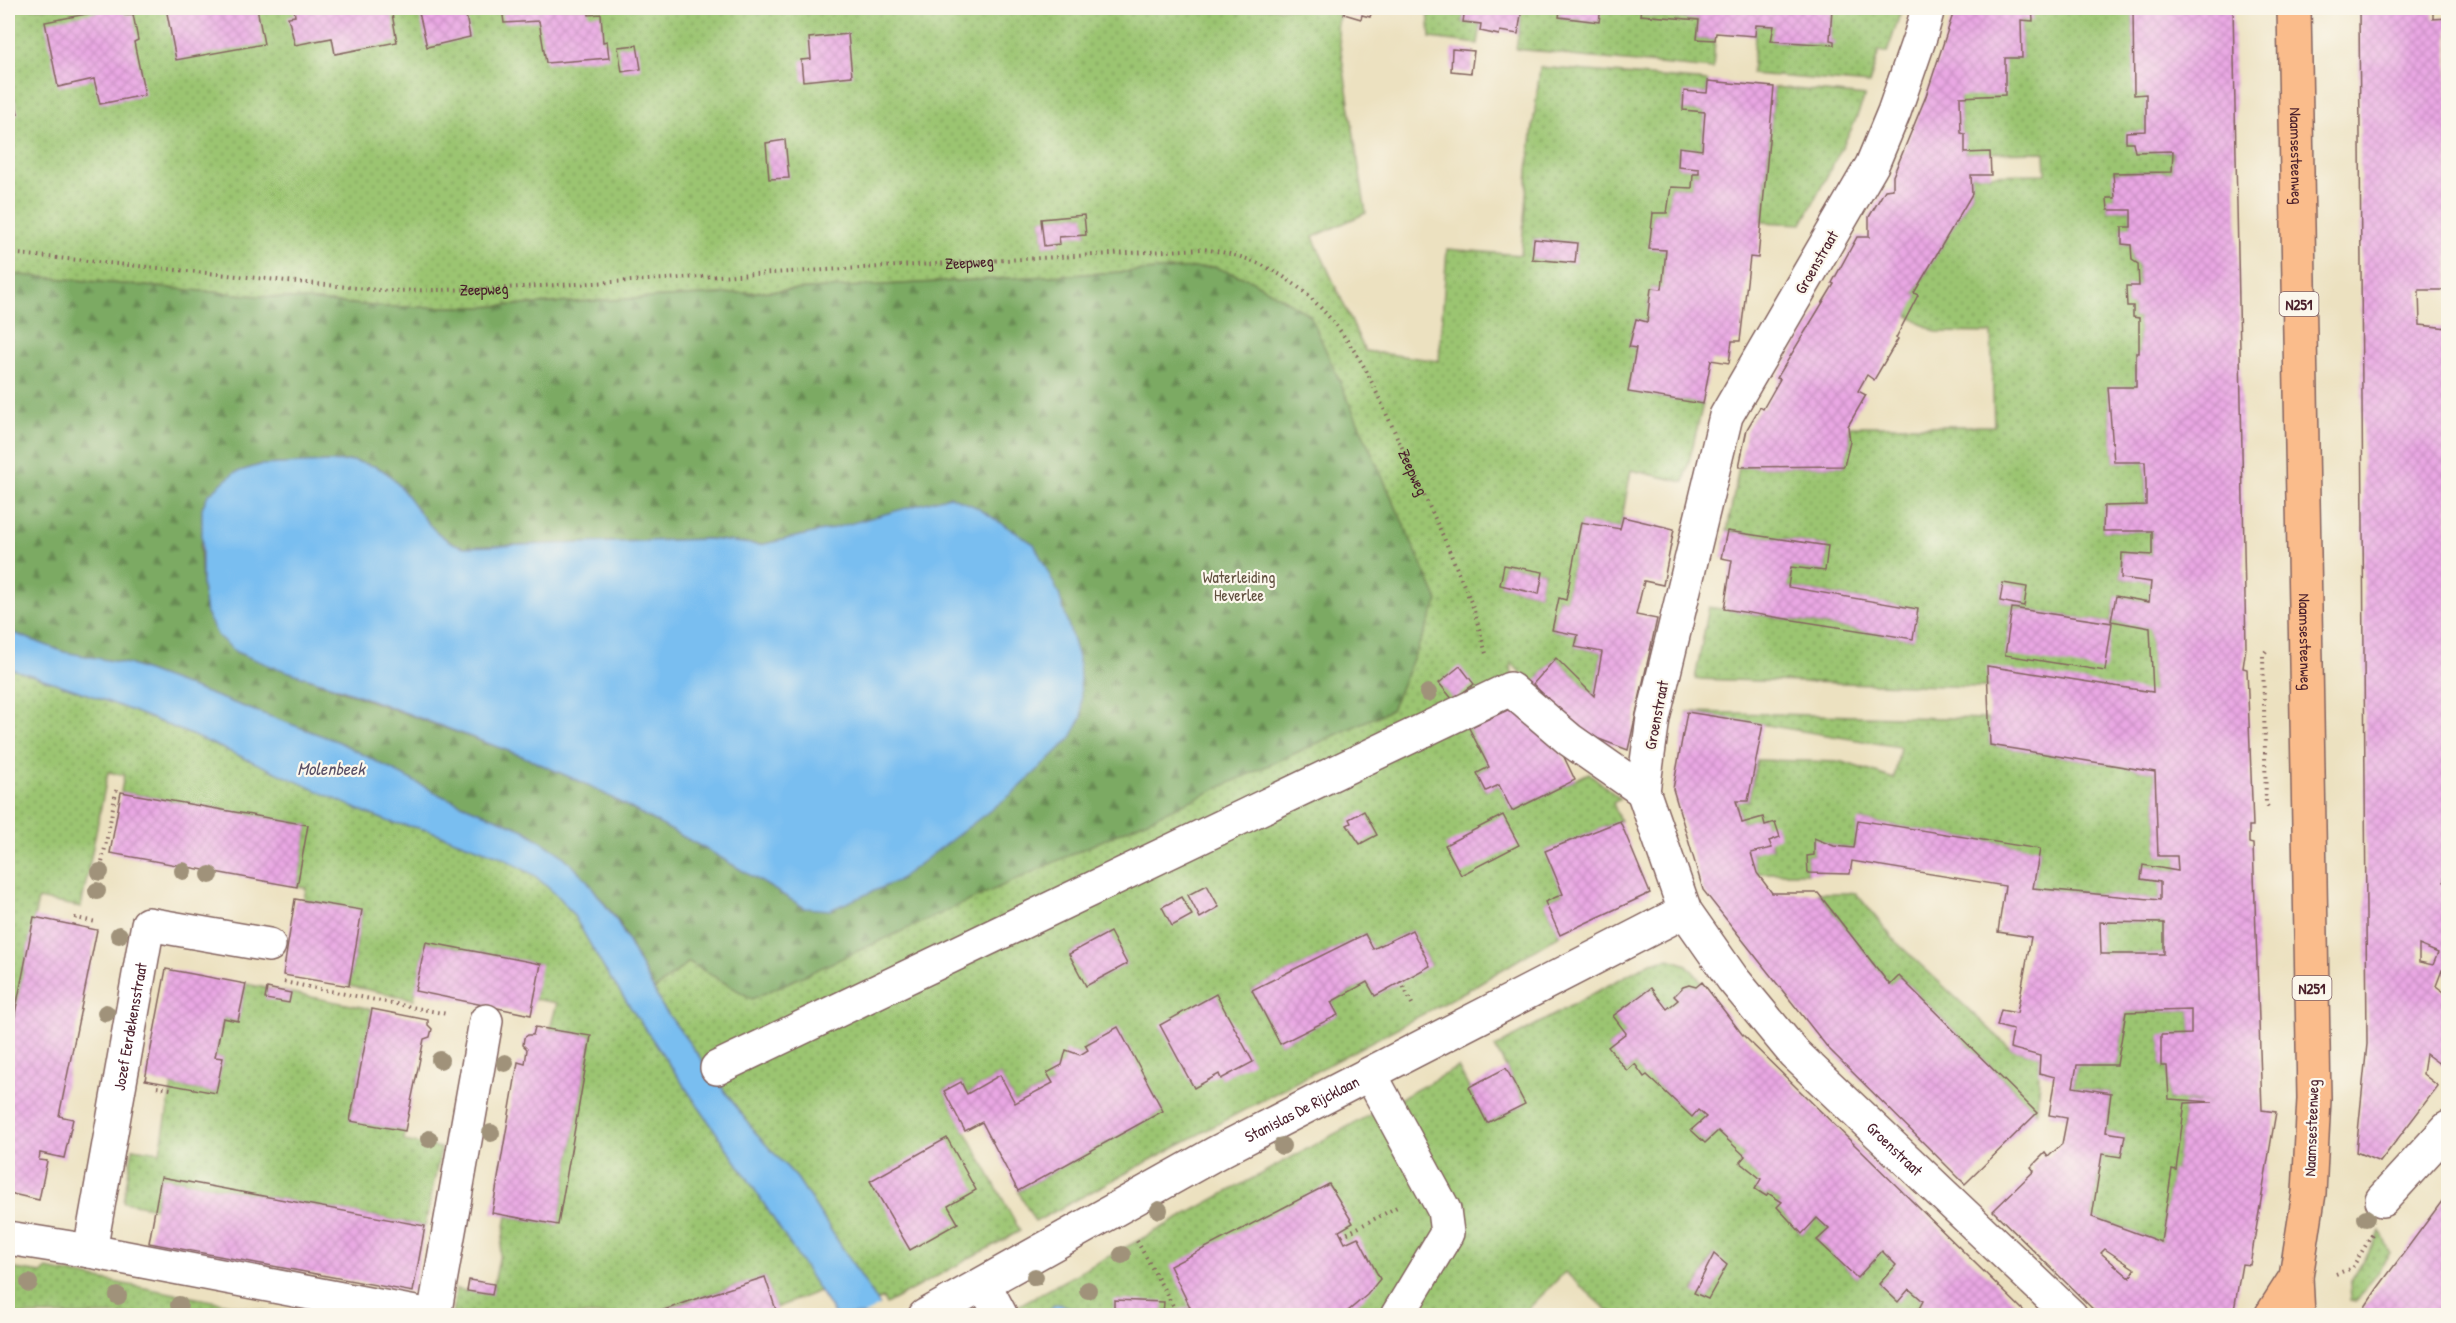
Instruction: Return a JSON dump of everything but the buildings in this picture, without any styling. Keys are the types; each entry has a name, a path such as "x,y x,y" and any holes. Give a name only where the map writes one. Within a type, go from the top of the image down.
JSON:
{"main road":[{"name":"Naamsesteenweg","path":"2294,8 2314,1099 2309,1193 2296,1276 2298,1316"},
{"name":"Naamsesteenweg","path":"2271,1316 2296,1276"}],"street":[{"name":"Groenstraat","path":"1928,8 1894,112 1872,165 1726,416 1653,718 1643,791 1685,911 1732,978 1794,1053 2071,1316"},
{"path":"717,1068 1510,689 1570,740 1643,791"},
{"name":"Stanislas De Rijcklaan","path":"925,1316 1206,1158 1685,911"},
{"name":"Jozef Eerdekensstraat","path":"90,1251 148,924 269,945"},
{"path":"8,1238 90,1251 433,1316 486,1021"},
{"path":"1370,1074 1444,1210 1447,1233 1397,1316"},
{"path":"2382,1200 2448,1128"},
{"path":"984,1284 1001,1316"}],"path":[{"name":"Zeepweg","path":"8,253 387,291 497,289 1202,249 1245,257 1279,272 1306,291 1330,317 1355,351 1366,370 1448,548 1473,607 1488,660 1510,689"},
{"path":"107,868 101,868 117,787"},
{"path":"74,925 76,918 96,922"},
{"path":"269,945 281,946 275,981 486,1021"},
{"path":"1342,1236 1433,1189"},
{"path":"2296,1276 2330,1276 2352,1268 2380,1223 2382,1200"},
{"path":"1119,1208 1176,1311"}],"green space":[{"path":"8,8 1341,8 1337,25 1366,213 1313,237 1365,351 1439,361 1447,249 1521,255 1540,67 1708,81 1707,93 1684,92 1683,110 1705,112 1702,150 1680,148 1678,167 1699,169 1699,174 1693,174 1692,188 1671,187 1667,213 1653,214 1650,248 1666,250 1662,289 1651,288 1647,322 1636,319 1629,347 1636,348 1628,392 1703,404 1684,482 1631,470 1620,529 1581,522 1566,600 1559,598 1552,630 1578,635 1575,647 1602,652 1594,696 1556,658 1533,684 1511,663 1514,707 1469,728 1489,767 1477,773 1485,791 1499,785 1512,811 1589,773 1620,799 1613,803 1620,821 1546,851 1563,894 1545,902 1560,935 1466,991 1035,1222 1018,1191 1163,1111 1118,1028 1085,1045 1088,1050 1080,1055 1066,1051 1062,1065 1048,1073 1053,1083 1015,1103 1000,1075 967,1094 961,1082 944,1091 1020,1231 886,1304 883,1298 877,1301 797,1178 757,1135 662,1006 654,990 689,962 1214,267 481,307 386,307 8,274","holes":["1083,215 1086,234 1059,237 1060,244 1044,246 1041,219","1534,239 1577,243 1575,263 1533,259","1504,565 1543,572 1539,594 1500,585","1412,930 1430,965 1375,996 1367,982 1331,1002 1337,1015 1280,1044 1252,990 1365,934 1373,949","1110,932 1127,964 1086,986 1069,954"]},
{"path":"1428,8 1465,8 1463,22 1481,24 1478,44 1430,38"},
{"path":"1522,8 1560,10 1559,17 1598,22 1601,8 1641,8 1640,14 1699,20 1697,39 1715,40 1713,69 1516,49"},
{"path":"1832,8 1902,8 1887,53 1879,51 1869,84 1752,74 1756,25 1774,26 1772,41 1834,45 1834,41 1830,40"},
{"path":"2032,8 2133,8 2135,95 2146,94 2146,131 2127,132 2126,142 2133,142 2135,152 2173,151 2172,172 2114,173 2115,198 2107,199 2108,210 2131,210 2131,227 2122,228 2122,244 2131,245 2132,260 2138,264 2139,286 2126,286 2127,305 2133,306 2133,317 2139,318 2136,387 2108,388 2114,462 2145,462 2146,505 2104,506 2103,531 2152,531 2152,555 2122,553 2121,578 2151,582 2149,602 2116,596 2111,621 2150,628 2153,692 1695,679 1709,607 1913,639 1918,609 1788,587 1791,567 1825,571 1828,546 1727,531 1739,467 1844,466 1850,442 1850,426 1994,426 1991,333 1936,332 1907,315 1917,295 1914,293 1972,194 1971,175 2046,174 2045,152 1965,153 1965,134 1961,133 1960,97 2005,58 2022,58 2021,20 2032,20","holes":["2003,584 2027,587 2024,606 2000,601","2013,608 2112,623 2005,655"]},
{"path":"1774,87 1865,96 1853,126 1802,224 1762,222"},
{"name":"Waterleiding Heverlee","path":"1214,267 1251,280 1310,315 1438,601 1391,710 752,999 689,962 654,990 618,921 586,879 562,855 524,830 442,796 339,742 128,664 64,652 8,631 8,274 386,307 481,307","holes":["353,461 376,467 388,474 439,535 464,547 708,539 760,545 827,530 805,908 713,853 590,786 522,756 236,652 206,613 200,545 234,473 260,465"]},
{"path":"8,668 144,715 364,812 390,822 428,830 499,856 534,875 561,899 574,916 605,970 748,1179 820,1291 775,1308 765,1277 645,1315 452,1315 456,1289 492,1295 507,1216 558,1225 591,1036 550,1029 557,1003 534,999 540,964 426,942 414,999 349,986 362,911 304,900 306,888 297,887 308,825 121,792 124,775 108,772 81,907 38,899 8,1049"},
{"path":"1687,712 1989,719 1990,745 2155,772 2158,856 2177,856 2178,871 2143,865 2141,879 2160,882 2160,900 2033,888 2040,849 1859,820 1854,848 1834,846 1814,839 1814,855 1807,856 1808,873 1757,873 1751,853 1772,847 1763,817 1742,823 1736,801 1748,801 1757,760 1843,762 1894,779 1900,747"},
{"path":"1818,893 1856,893 1895,941 2010,1048 2040,1056 2037,1113 1899,976 1890,985"},
{"path":"2100,922 2164,923 2164,954 2101,953"},
{"path":"1670,959 1687,965 1703,983 1696,987 1687,986 1682,989 1674,996 1678,1000 1667,1009 1650,988 1613,1016 1626,1033 1608,1047 1627,1071 1635,1064 1644,1076 1647,1075 1692,1117 1698,1110 1706,1117 1692,1131 1705,1143 1718,1131 1745,1156 1740,1162 1761,1179 1755,1190 1766,1196 1768,1193 1782,1202 1777,1207 1802,1234 1817,1218 1829,1229 1817,1240 1857,1278 1882,1251 1896,1265 1879,1284 1897,1302 1909,1289 1923,1301 1915,1316 1613,1315 1565,1272 1522,1315 999,1316 1458,1067 1487,1123 1525,1104 1495,1047 1651,962","holes":["1713,1254 1726,1266 1708,1299 1694,1292"]},
{"path":"246,984 372,1009 350,1120 405,1131 404,1141 441,1148 425,1226 161,1177 155,1208 123,1202 133,1148 160,1152 172,1085 216,1093 223,1058 215,1057 223,1018 238,1021"},
{"path":"2191,1010 2191,1034 2161,1036 2161,1065 2167,1066 2169,1099 2215,1101 2185,1103 2176,1170 2172,1170 2161,1242 2092,1217 2102,1154 2121,1157 2125,1135 2106,1132 2111,1093 2073,1087 2077,1065 2117,1065 2126,1012"},
{"path":"2381,1231 2390,1254 2357,1301 2351,1300 2350,1283"},
{"path":"8,1268 42,1273 47,1269 285,1315 8,1315"}],"water":[{"path":"353,461 371,465 388,474 430,526 451,542 464,547 708,539 760,545 827,530 950,496 976,507 1034,544 1059,594 1079,661 1082,717 1070,739 1017,790 897,881 830,910 805,908 713,853 590,786 522,756 236,652 218,636 206,613 202,585 202,508 208,495 234,473 260,465"},
{"name":"Molenbeek","path":"8,631 64,652 128,664 339,742 442,796 524,830 562,855 586,879 617,921 662,1006 757,1135 797,1178 886,1315 835,1315 748,1179 605,970 574,916 561,899 534,875 499,856 428,830 390,822 364,812 144,715 8,668"},
{"path":"1058,1304 1080,1310 1083,1315 1046,1315 1053,1306"}],"pier":[{"path":"883,1304 889,1316 862,1315"}]}
